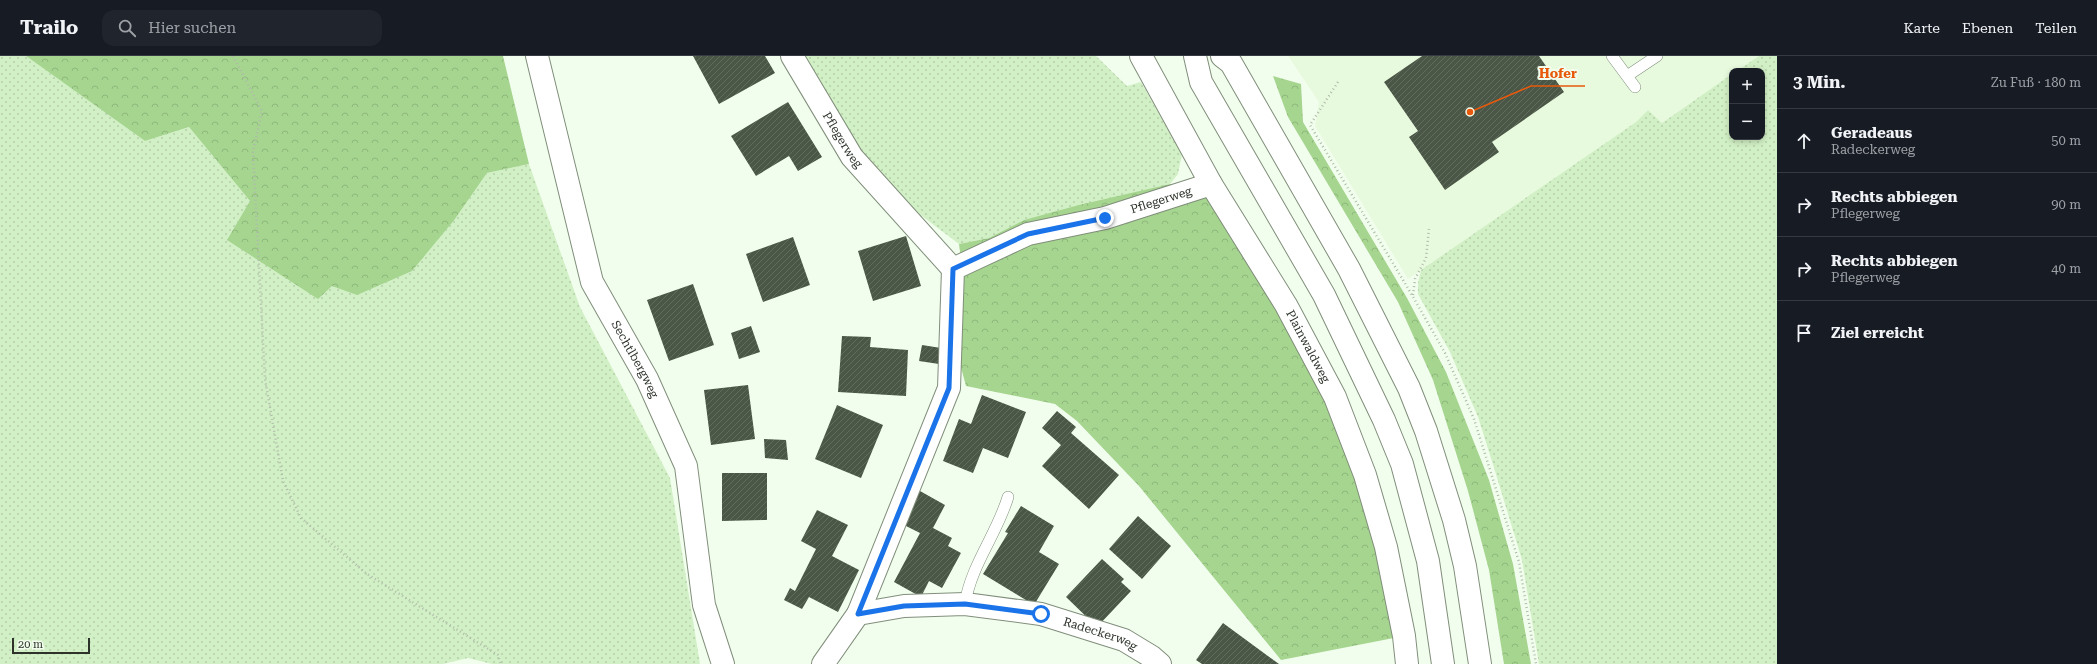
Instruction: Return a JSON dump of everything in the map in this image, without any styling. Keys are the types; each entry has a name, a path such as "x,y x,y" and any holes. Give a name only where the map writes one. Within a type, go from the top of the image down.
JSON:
{"street":[{"name":"Sechtlbergweg","path":"537,56 592,282 647,379 686,466 704,605 723,664"},
{"name":"Pflegerweg","path":"792,56 852,157 953,269 1028,234 1105,218 1211,184"},
{"name":"Plainwaldweg","path":"1141,56 1211,184 1286,305 1335,397 1365,475 1386,547 1404,636 1407,664"},
{"path":"1195,56 1201,82 1300,252 1343,332 1402,464 1428,561 1443,664"},
{"path":"1222,56 1231,63 1349,269 1409,388 1426,432 1454,520 1465,566 1480,664"},
{"path":"823,664 858,614 949,388 953,269"},
{"name":"Radeckerweg","path":"858,614 904,606 965,604 1041,614 1124,640 1152,657 1160,664"}],"lane":[{"path":"1612,56 1635,87"},
{"path":"1627,76 1657,56"},
{"path":"965,604 971,579 1003,513 1008,497"}],"path":[{"path":"233,56 262,111 253,152 265,379 283,481 301,518 367,574 498,655 501,664"},
{"path":"1338,82 1310,125 1412,295 1448,360 1474,419 1492,471 1519,562 1536,664"},
{"path":"1412,295 1415,279 1426,258 1429,229"}],"shaded area":[{"path":"0,56 26,56 145,141 189,127 250,201 332,285 455,219 487,173 529,164 580,307 670,478 700,664 492,664 468,658 443,664 0,664"},
{"path":"801,56 1096,56 1127,86 1141,82 1182,154 1178,174 1170,184 1024,220 989,238 959,244 910,207 866,163"},
{"path":"1288,56 1759,56 1741,68 1729,68 1729,76 1662,123 1648,110 1636,122 1408,279 1315,126 1319,102"},
{"path":"1759,56 1777,56 1777,664 1539,664 1522,560 1478,417 1450,352 1418,294 1418,283 1421,270 1636,122 1648,110 1662,123 1729,76 1729,140 1765,140 1765,68 1741,68"}],"green space":[{"path":"26,56 503,56 529,164 487,173 455,219 412,271 357,295 332,286 318,299 227,240 250,201 189,127 145,141"},
{"path":"1273,76 1301,84 1303,122 1407,298 1446,372 1489,480 1513,564 1531,664 1504,664 1489,570 1468,491 1433,380 1398,302 1288,117"},
{"path":"1170,184 1217,200 1329,394 1404,636 1281,660 1139,486 1077,421 1055,404 966,386 956,349 963,276 959,244 989,238 1024,220 1079,205"}],"building":[{"path":"693,56 765,56 775,73 719,104"},
{"path":"1422,56 1539,56 1564,92 1492,142 1499,152 1445,190 1409,137 1418,131 1384,82"},
{"path":"788,102 822,157 798,171 789,156 756,176 731,136"},
{"path":"906,236 921,286 873,301 858,251"},
{"path":"793,237 810,285 763,302 746,254"},
{"path":"693,284 714,345 669,361 647,300"},
{"path":"751,326 760,352 739,359 731,333"},
{"path":"842,336 871,337 870,347 908,350 906,396 838,392"},
{"path":"922,345 941,348 939,364 919,361"},
{"path":"748,385 755,439 711,445 704,390"},
{"path":"982,395 1026,412 1008,458 983,448 973,473 943,461 959,419 971,424"},
{"path":"837,405 883,425 861,478 815,459"},
{"path":"1057,411 1076,427 1071,433 1119,475 1089,509 1042,466 1061,445 1042,428"},
{"path":"764,439 786,440 788,460 765,458"},
{"path":"722,473 767,473 767,520 722,521"},
{"path":"920,491 945,505 933,528 952,538 948,546 961,553 942,588 929,581 921,597 894,582 920,533 902,524"},
{"path":"1021,506 1054,526 1039,552 1059,564 1034,605 983,574 1008,533 1005,532"},
{"path":"817,510 848,525 832,556 859,570 838,612 809,597 802,609 784,600 790,588 795,591 816,549 801,541"},
{"path":"1138,516 1171,546 1142,579 1109,549"},
{"path":"1102,559 1124,579 1121,582 1131,591 1097,627 1066,597"},
{"path":"1223,623 1279,664 1202,664 1196,660"}],"place":[{"name":"Hofer","path":"1470,112"}],"route":[{"path":"1041,614 965,604 904,606 858,614 949,388 953,269 1028,234 1105,218"}]}
